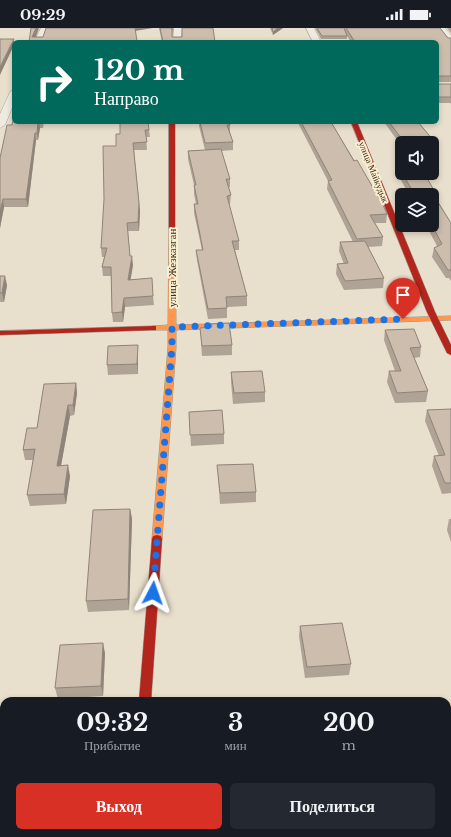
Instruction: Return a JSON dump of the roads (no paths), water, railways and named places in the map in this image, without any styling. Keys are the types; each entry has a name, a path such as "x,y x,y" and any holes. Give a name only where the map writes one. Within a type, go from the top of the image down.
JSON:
{"street":[{"path":"39,40 45,28"},
{"path":"177,40 178,28"},
{"path":"310,28 316,40"},
{"path":"441,28 451,40"},
{"path":"0,94 12,93"},
{"path":"0,125 12,98"},
{"name":"улица Жезказган","path":"145,697 172,347 172,124"},
{"name":"улица Майкудык","path":"355,124 434,318 451,354"},
{"path":"0,334 451,318"}]}
